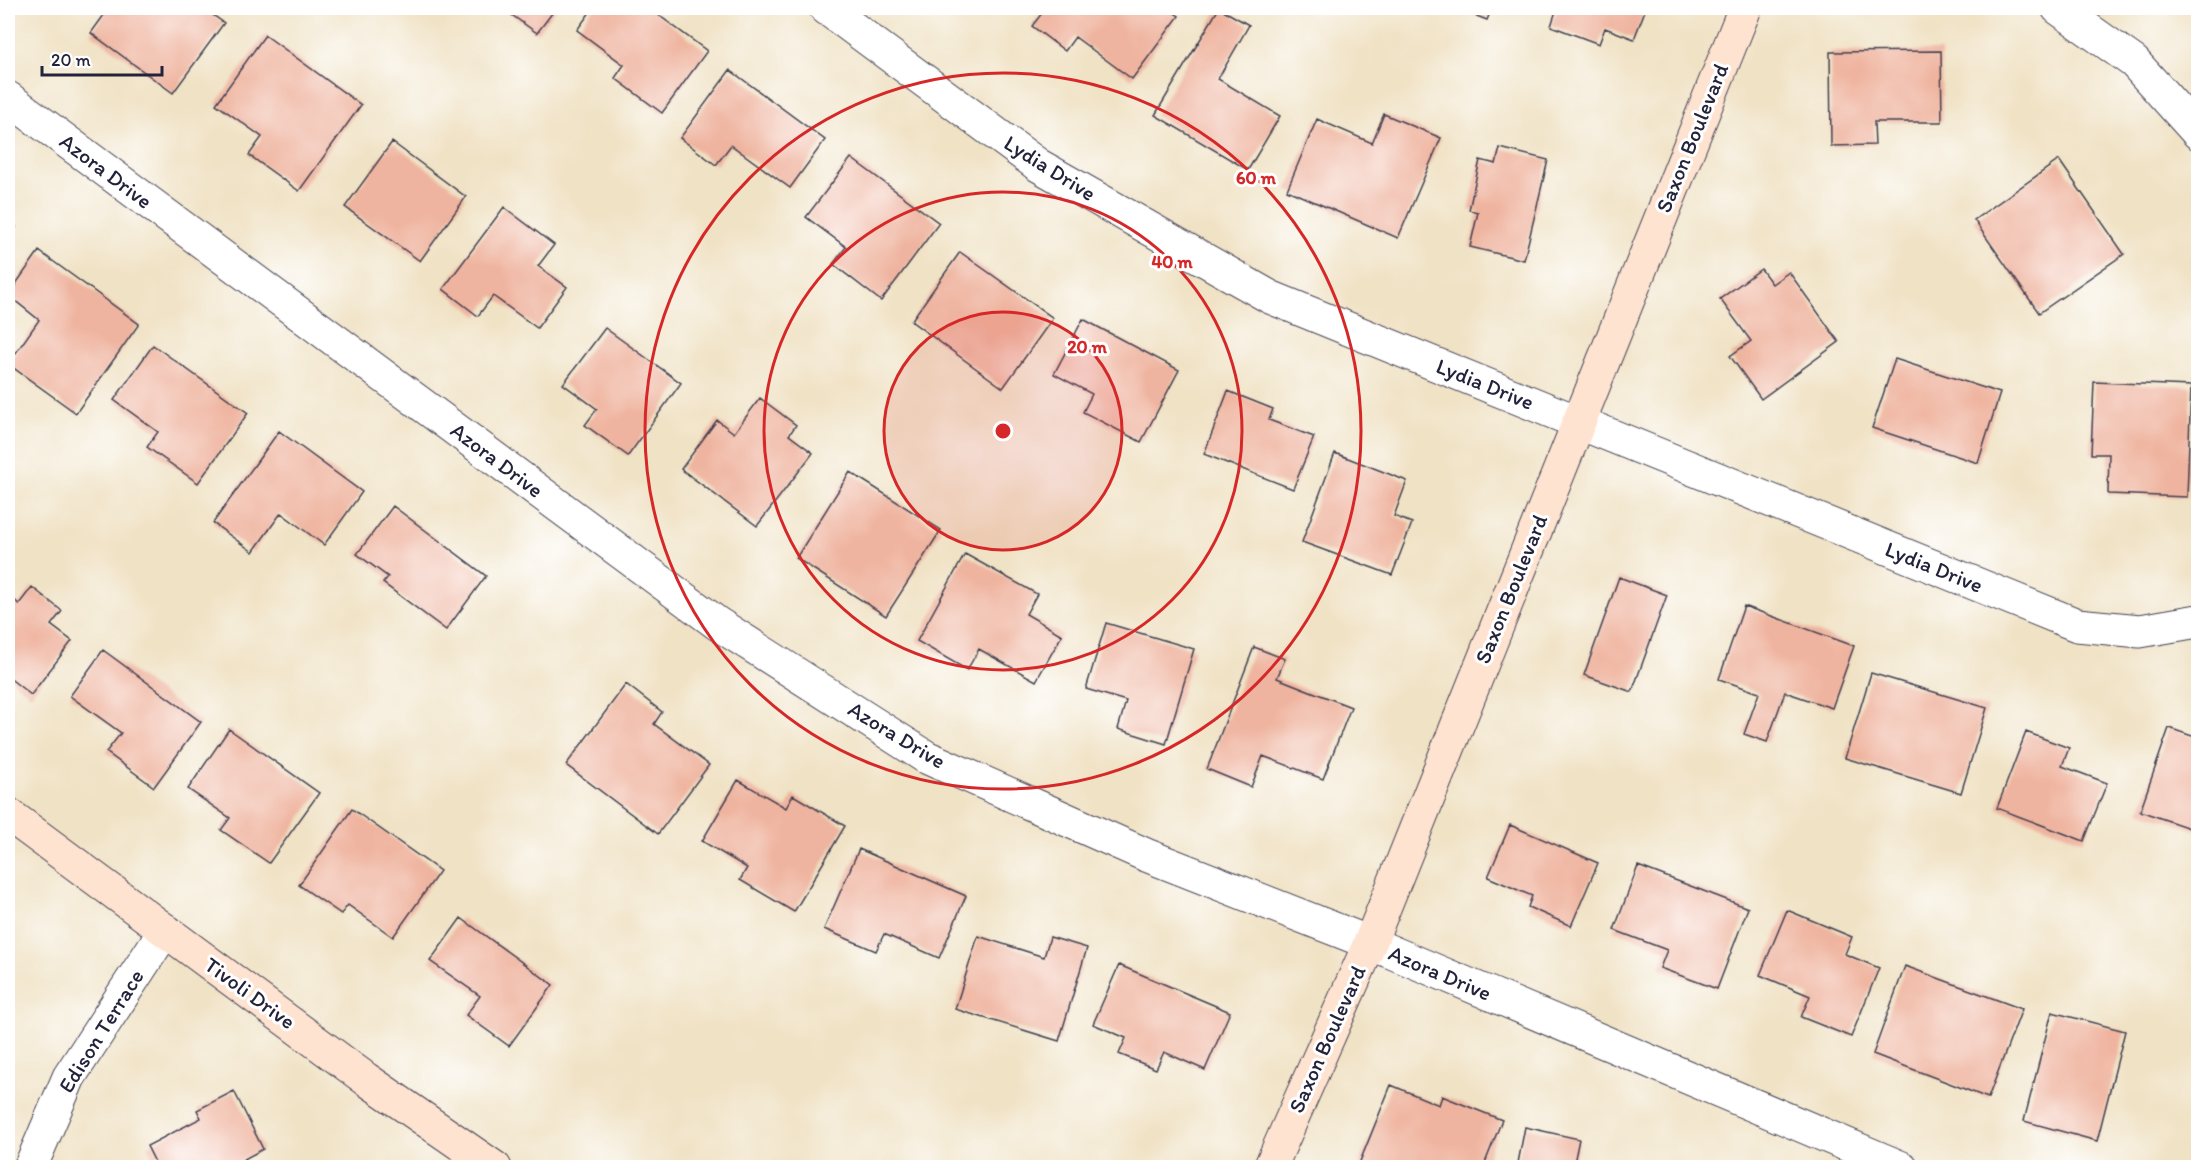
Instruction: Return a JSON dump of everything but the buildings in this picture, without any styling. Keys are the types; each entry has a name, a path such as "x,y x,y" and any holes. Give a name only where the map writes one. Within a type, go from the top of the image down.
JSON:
{"main road":[{"name":"Saxon Boulevard","path":"1270,1167 1370,943 1745,8"},
{"name":"Tivoli Drive","path":"8,814 366,1079 495,1167"}],"street":[{"name":"Lydia Drive","path":"826,8 1038,165 1270,297 2077,626 2140,631 2199,621"},
{"path":"2058,8 2134,62 2199,134"},
{"name":"Azora Drive","path":"8,98 718,624 926,757 1146,855 1370,943 1902,1167"},
{"name":"Edison Terrace","path":"30,1167 69,1077 165,930"}]}
